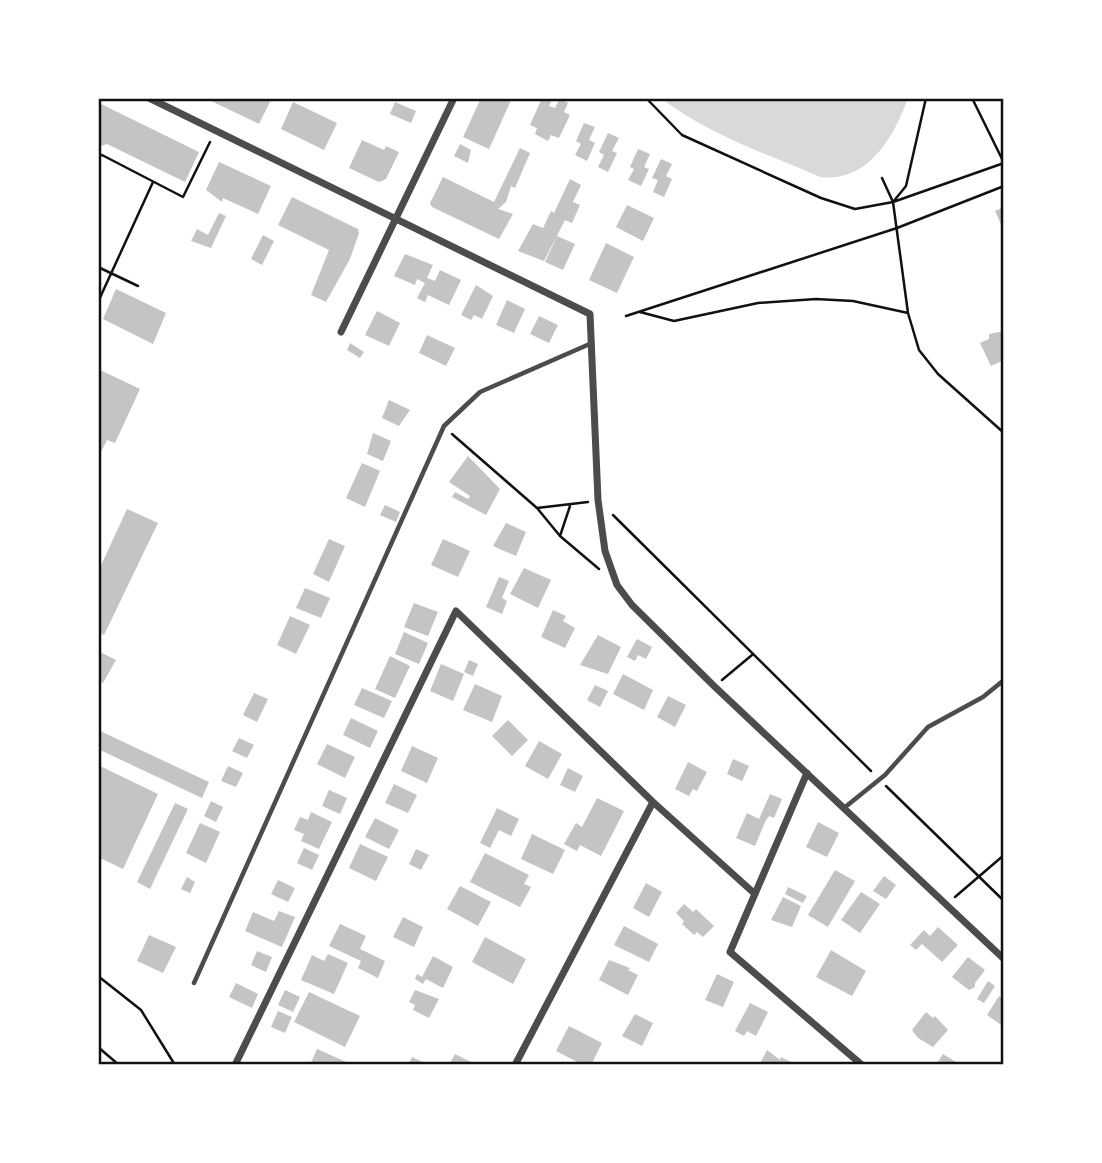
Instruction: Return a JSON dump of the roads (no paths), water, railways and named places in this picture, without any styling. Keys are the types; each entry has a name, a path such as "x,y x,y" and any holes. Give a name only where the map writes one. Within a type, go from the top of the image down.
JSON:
{"street":[{"path":"149,98 590,314 598,499 605,551 617,585 632,605 714,686 1004,959"},
{"path":"341,332 454,98"},
{"path":"235,1065 456,611 653,802 755,894"},
{"path":"807,773 730,952 862,1065"},
{"path":"514,1065 653,802"}],"lane":[{"path":"194,983 444,426 480,392 592,343"},
{"path":"844,807 880,779 928,727 983,696 1004,680"}]}
